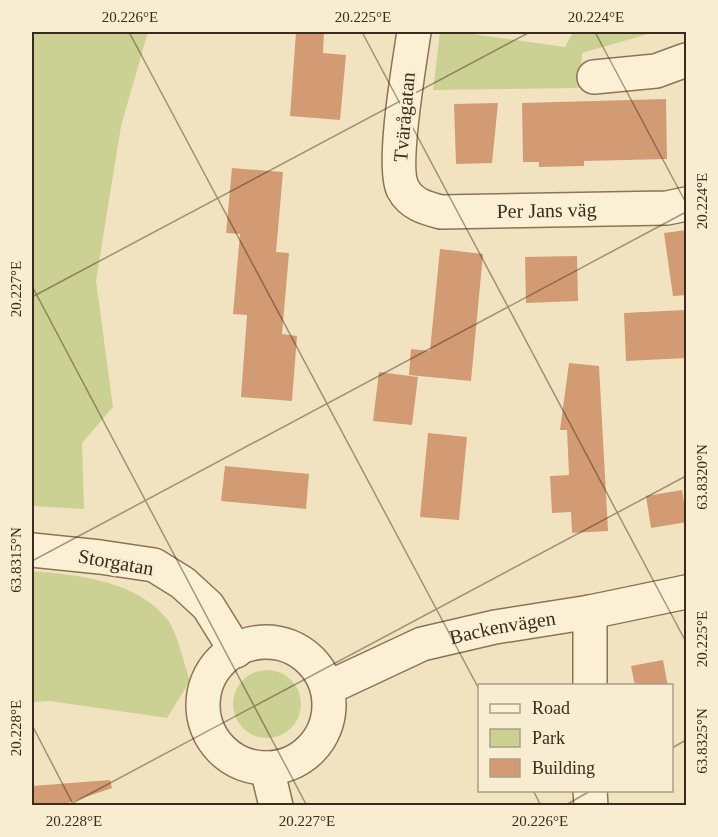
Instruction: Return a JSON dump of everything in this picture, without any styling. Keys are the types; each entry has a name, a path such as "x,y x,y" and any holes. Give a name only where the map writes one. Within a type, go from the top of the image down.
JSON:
{"street":[{"name":"Tvärågatan","path":"410,199 400,182 400,147 414,32"},
{"path":"594,77 656,71 686,62"},
{"name":"Per Jans väg","path":"410,199 423,207 441,212 667,208 687,204"},
{"name":"Storgatan","path":"32,550 100,556 154,565 183,583 208,606 236,651"},
{"name":"Backenvägen","path":"328,688 422,644 495,627 590,612 687,592"},
{"path":"590,612 590,684"},
{"path":"249,644 281,644 293,649 320,670 328,688 330,706 327,725 318,742 304,755 285,766 267,768 252,766 232,758 212,737 205,723 204,693 210,676 221,660 249,644"},
{"path":"267,768 276,806"}],"green space":[{"path":"32,32 148,32 121,126 96,281 113,407 82,443 84,509 32,506"},
{"path":"440,32 457,32 565,47 573,32 655,32 582,53 580,88 433,90"},
{"path":"32,571 87,578 123,588 140,596 168,620 190,681 167,718 50,701 32,702"},
{"path":"267,670 280,672 291,680 299,691 301,704 299,717 291,728 280,736 267,738 254,736 243,728 235,717 233,704 235,691 243,680 254,672"}],"building":[{"path":"296,32 324,32 323,53 346,55 340,120 290,116"},
{"path":"666,99 667,159 584,161 584,166 539,167 539,162 523,162 522,103"},
{"path":"498,103 492,163 456,164 454,104"},
{"path":"232,168 283,172 276,252 289,253 282,334 297,336 292,401 241,397 247,315 233,314 240,234 226,233"},
{"path":"687,230 687,295 673,296 664,233"},
{"path":"440,249 483,254 471,381 409,375 411,349 430,351"},
{"path":"577,256 578,301 526,303 525,257"},
{"path":"685,310 687,358 626,361 624,313"},
{"path":"569,363 599,366 608,531 572,533 571,512 552,513 550,476 569,475 567,430 560,430"},
{"path":"379,372 418,377 412,425 373,421"},
{"path":"428,433 467,437 459,520 420,517"},
{"path":"225,466 309,474 306,509 221,501"},
{"path":"682,490 687,522 651,528 646,496"},
{"path":"663,660 668,684 635,684 631,666"},
{"path":"110,780 112,788 59,806 32,806 32,786"}]}
